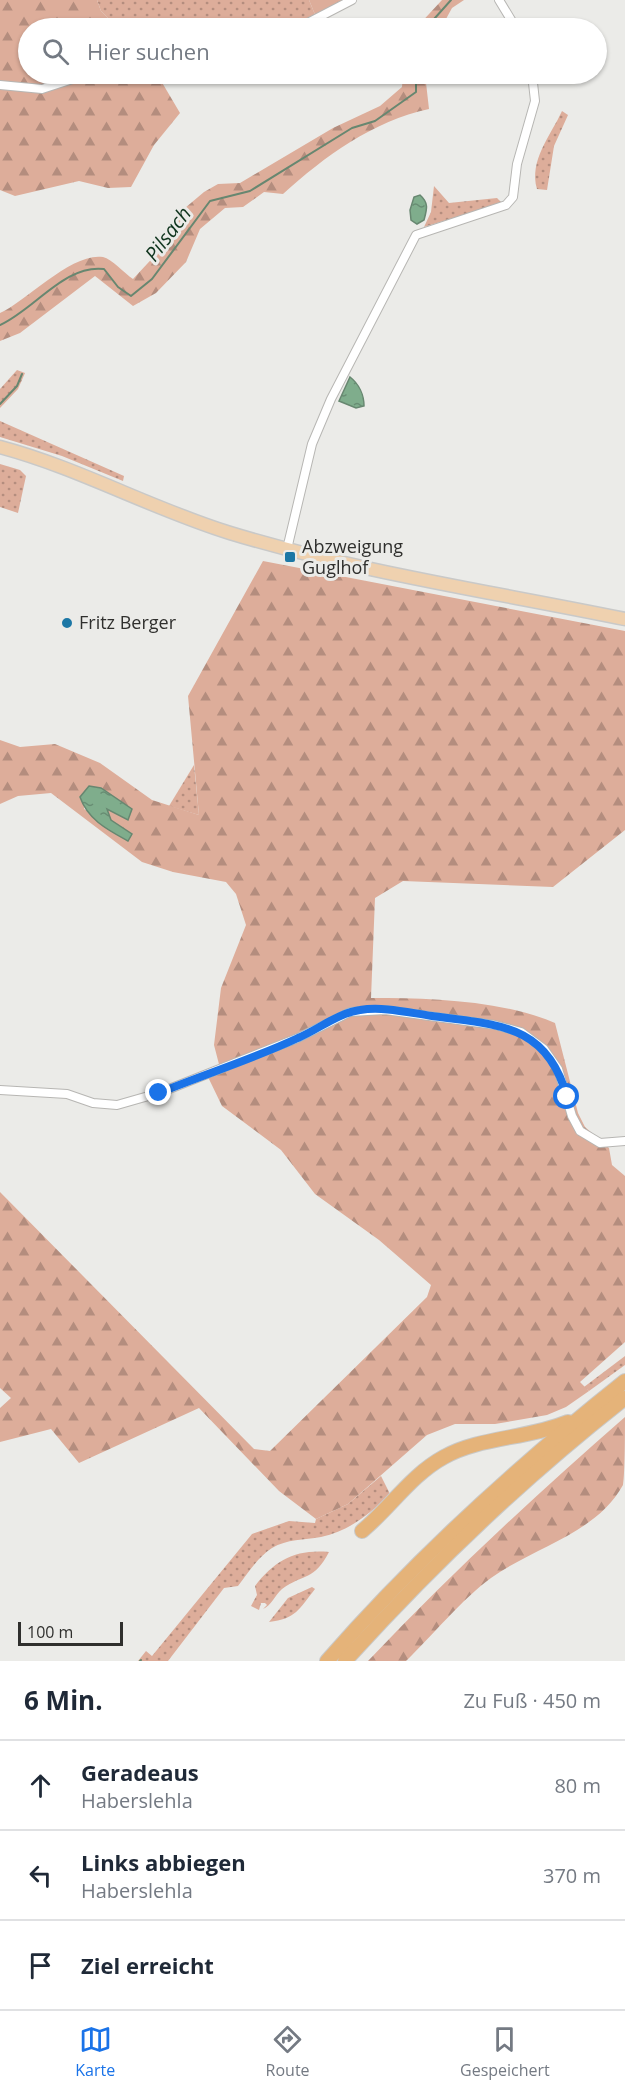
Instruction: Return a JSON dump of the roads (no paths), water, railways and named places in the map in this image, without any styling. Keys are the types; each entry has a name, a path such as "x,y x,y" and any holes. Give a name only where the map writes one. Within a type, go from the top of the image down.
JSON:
{"highway":[{"path":"327,1661 432,1548 580,1417 625,1381"},
{"path":"345,1661 410,1591 514,1491 625,1398"},
{"path":"362,1531 425,1470 443,1457 472,1446 546,1431 580,1417"}],"main road":[{"path":"0,447 45,462 226,532 287,549 625,619"}],"street":[{"path":"317,18 352,0"},
{"path":"499,0 510,18"},
{"path":"0,85 42,89 57,84"},
{"path":"287,549 312,444 331,399 416,235 506,205 513,197 517,164 535,101 533,84"},
{"path":"0,1090 67,1094 93,1103 117,1105 159,1093 298,1038 350,1012 378,1009 495,1025 521,1032 544,1049 558,1069 572,1116 580,1131 600,1143 625,1141"}],"water":[{"path":"420,195 425,201 426,209 424,220 417,224 411,220 410,210 414,197"},
{"path":"350,377 360,390 364,406 356,408 339,401"},
{"path":"89,786 101,788 132,809 128,820 107,809 111,820 132,834 128,841 100,824 88,812 80,797"}],"waterway":[{"name":"Pilsach","path":"435,18 451,0"},
{"name":"Pilsach","path":"0,325 26,309 63,280 90,269 104,269 118,287 131,296 152,279 210,201 250,191 352,128 375,121 416,92 416,84"},
{"path":"0,404 17,386 22,374"}],"place":[{"name":"Abzweigung Guglhof","path":"290,557"},
{"name":"Fritz Berger","path":"67,623"}]}
